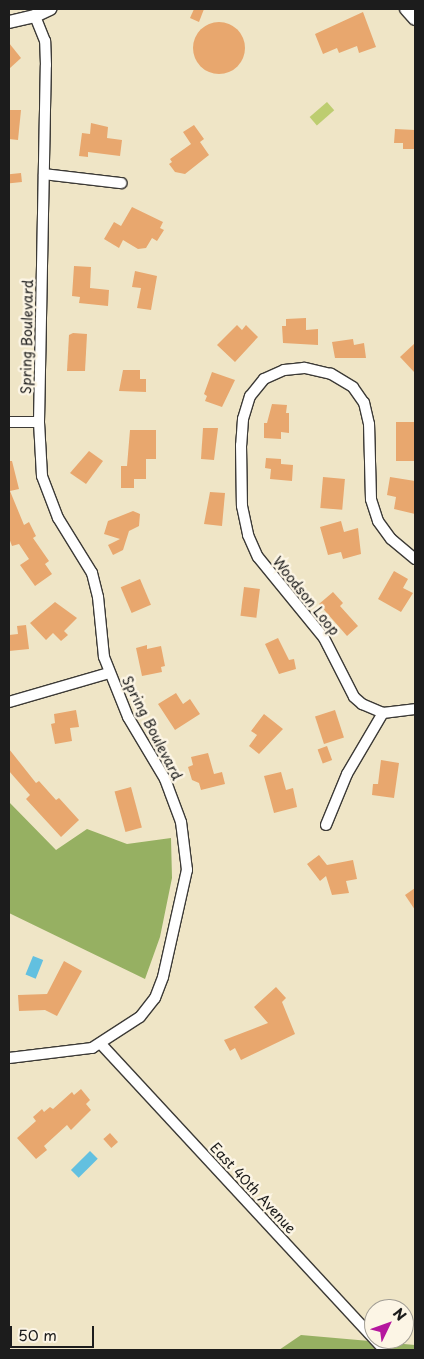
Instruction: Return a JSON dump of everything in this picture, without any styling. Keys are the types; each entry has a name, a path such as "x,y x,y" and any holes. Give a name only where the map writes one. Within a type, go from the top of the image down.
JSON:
{"street":[{"path":"9,22 35,16 50,9"},
{"path":"406,9 415,19"},
{"name":"Spring Boulevard","path":"9,1058 102,1044 140,1017 155,998 163,976 187,870 181,822 165,779 128,717 109,673 101,644 96,585 85,560 51,501 38,454 45,49 35,16"},
{"path":"44,174 121,183"},
{"name":"Woodson Loop","path":"383,713 362,704 354,697 324,638 263,564 248,535 242,506 243,419 250,396 264,379 284,370 304,368 331,374 353,387 364,403 369,424 371,499 378,521 390,539 415,559"},
{"path":"9,422 39,422"},
{"path":"9,702 109,673"},
{"path":"326,825 347,774 383,713 415,709"},
{"name":"East 40th Avenue","path":"102,1044 384,1350"}],"green space":[{"path":"327,102 334,110 317,125 310,117"},
{"path":"9,802 56,850 87,829 127,844 171,838 172,878 160,937 145,979 9,913"},
{"path":"301,1335 364,1341 364,1349 414,1349 415,1345 415,1350 279,1350"}],"water":[{"path":"33,956 43,960 36,979 26,975"},
{"path":"90,1151 98,1159 79,1178 71,1170"}],"building":[{"path":"194,9 204,9 199,22 190,18"},
{"path":"363,12 376,47 359,53 357,46 339,53 337,48 323,54 315,34"},
{"path":"219,22 229,24 237,30 243,38 245,48 243,58 237,66 229,72 219,74 209,72 201,66 195,58 193,48 195,38 201,30 209,24"},
{"path":"9,43 21,58 9,69"},
{"path":"9,110 21,110 18,140 9,139"},
{"path":"91,123 108,127 107,138 122,140 120,156 88,152 88,157 79,156 82,133 90,134"},
{"path":"194,125 204,139 200,142 209,155 185,174 175,172 169,164 172,162 170,159 191,144 183,132"},
{"path":"395,129 415,130 415,149 403,149 403,143 394,143"},
{"path":"21,173 22,182 10,183 9,174"},
{"path":"132,207 163,222 160,228 164,230 157,241 152,238 146,248 138,249 123,240 119,248 104,239 114,222 121,226"},
{"path":"74,266 91,267 90,288 109,290 108,306 79,303 80,297 72,296"},
{"path":"135,271 157,276 151,310 137,308 141,288 132,287"},
{"path":"306,318 306,330 318,329 318,345 283,343 282,326 286,326 286,319"},
{"path":"237,325 242,330 246,325 258,337 235,362 217,345"},
{"path":"73,333 87,334 85,371 67,371 69,335"},
{"path":"353,339 354,345 364,343 366,358 335,358 332,342"},
{"path":"415,343 415,373 400,357"},
{"path":"123,370 140,370 140,379 146,379 146,392 119,391"},
{"path":"212,372 235,380 222,407 205,401 207,396 204,394"},
{"path":"272,404 287,405 286,413 289,413 289,433 281,432 281,439 264,438 264,423 267,423"},
{"path":"396,422 415,422 415,461 396,461"},
{"path":"203,428 218,428 214,460 201,459"},
{"path":"130,430 156,430 156,459 146,459 146,479 134,479 134,488 121,488 121,466 127,466"},
{"path":"89,451 103,461 86,484 70,473"},
{"path":"266,458 281,459 281,464 293,465 292,481 270,479 271,469 265,468"},
{"path":"9,461 12,461 19,489 10,491 24,525 29,522 36,536 33,538 49,561 45,564 52,574 35,586 20,565 29,559 19,544 12,546 9,538"},
{"path":"323,477 345,479 342,510 320,508"},
{"path":"390,477 415,481 415,514 394,509 396,497 387,495"},
{"path":"210,492 225,493 222,526 204,524"},
{"path":"133,511 140,514 139,526 129,531 123,550 113,555 108,545 120,539 104,534 108,521"},
{"path":"341,521 344,532 358,528 361,554 343,559 341,552 328,555 320,527"},
{"path":"394,571 408,579 403,588 413,593 401,612 378,599"},
{"path":"140,579 151,605 132,613 121,587"},
{"path":"244,587 260,589 256,618 240,616"},
{"path":"333,592 343,603 340,606 358,626 347,636 319,604"},
{"path":"55,602 77,618 64,631 68,635 61,641 53,633 46,640 30,623"},
{"path":"26,625 29,649 9,651 9,635 18,634 17,626"},
{"path":"278,638 289,660 294,659 296,669 279,674 265,644"},
{"path":"147,645 147,649 161,646 165,666 161,667 162,672 142,676 136,648"},
{"path":"176,693 183,704 190,699 200,714 175,730 158,704"},
{"path":"76,710 79,727 70,728 72,741 55,744 51,724 55,723 54,714"},
{"path":"335,710 344,738 324,744 315,716"},
{"path":"264,714 283,729 259,754 249,746 257,735 251,731"},
{"path":"327,746 332,760 323,764 318,749"},
{"path":"9,749 36,783 39,781 56,800 59,798 79,820 61,837 26,799 30,795 9,771"},
{"path":"208,753 214,774 222,772 225,784 201,790 199,783 192,780 188,767 193,765 191,757"},
{"path":"381,760 399,763 394,798 372,795 373,784 378,784"},
{"path":"281,772 286,790 293,788 297,807 274,813 264,776"},
{"path":"131,787 142,828 125,832 115,791"},
{"path":"319,855 327,865 353,860 357,879 346,881 349,893 332,895 326,876 320,881 307,864"},
{"path":"415,888 415,910 405,895"},
{"path":"64,961 82,971 57,1016 45,1010 19,1011 18,995 47,994"},
{"path":"276,987 286,998 282,1002 295,1034 241,1060 235,1048 230,1051 224,1040 268,1023 254,1007"},
{"path":"81,1089 90,1100 86,1104 91,1110 71,1130 67,1125 44,1146 47,1150 36,1159 17,1138 36,1121 33,1117 42,1109 44,1112 50,1107 53,1109 72,1092 74,1095"},
{"path":"110,1133 118,1142 111,1148 103,1139"}]}
